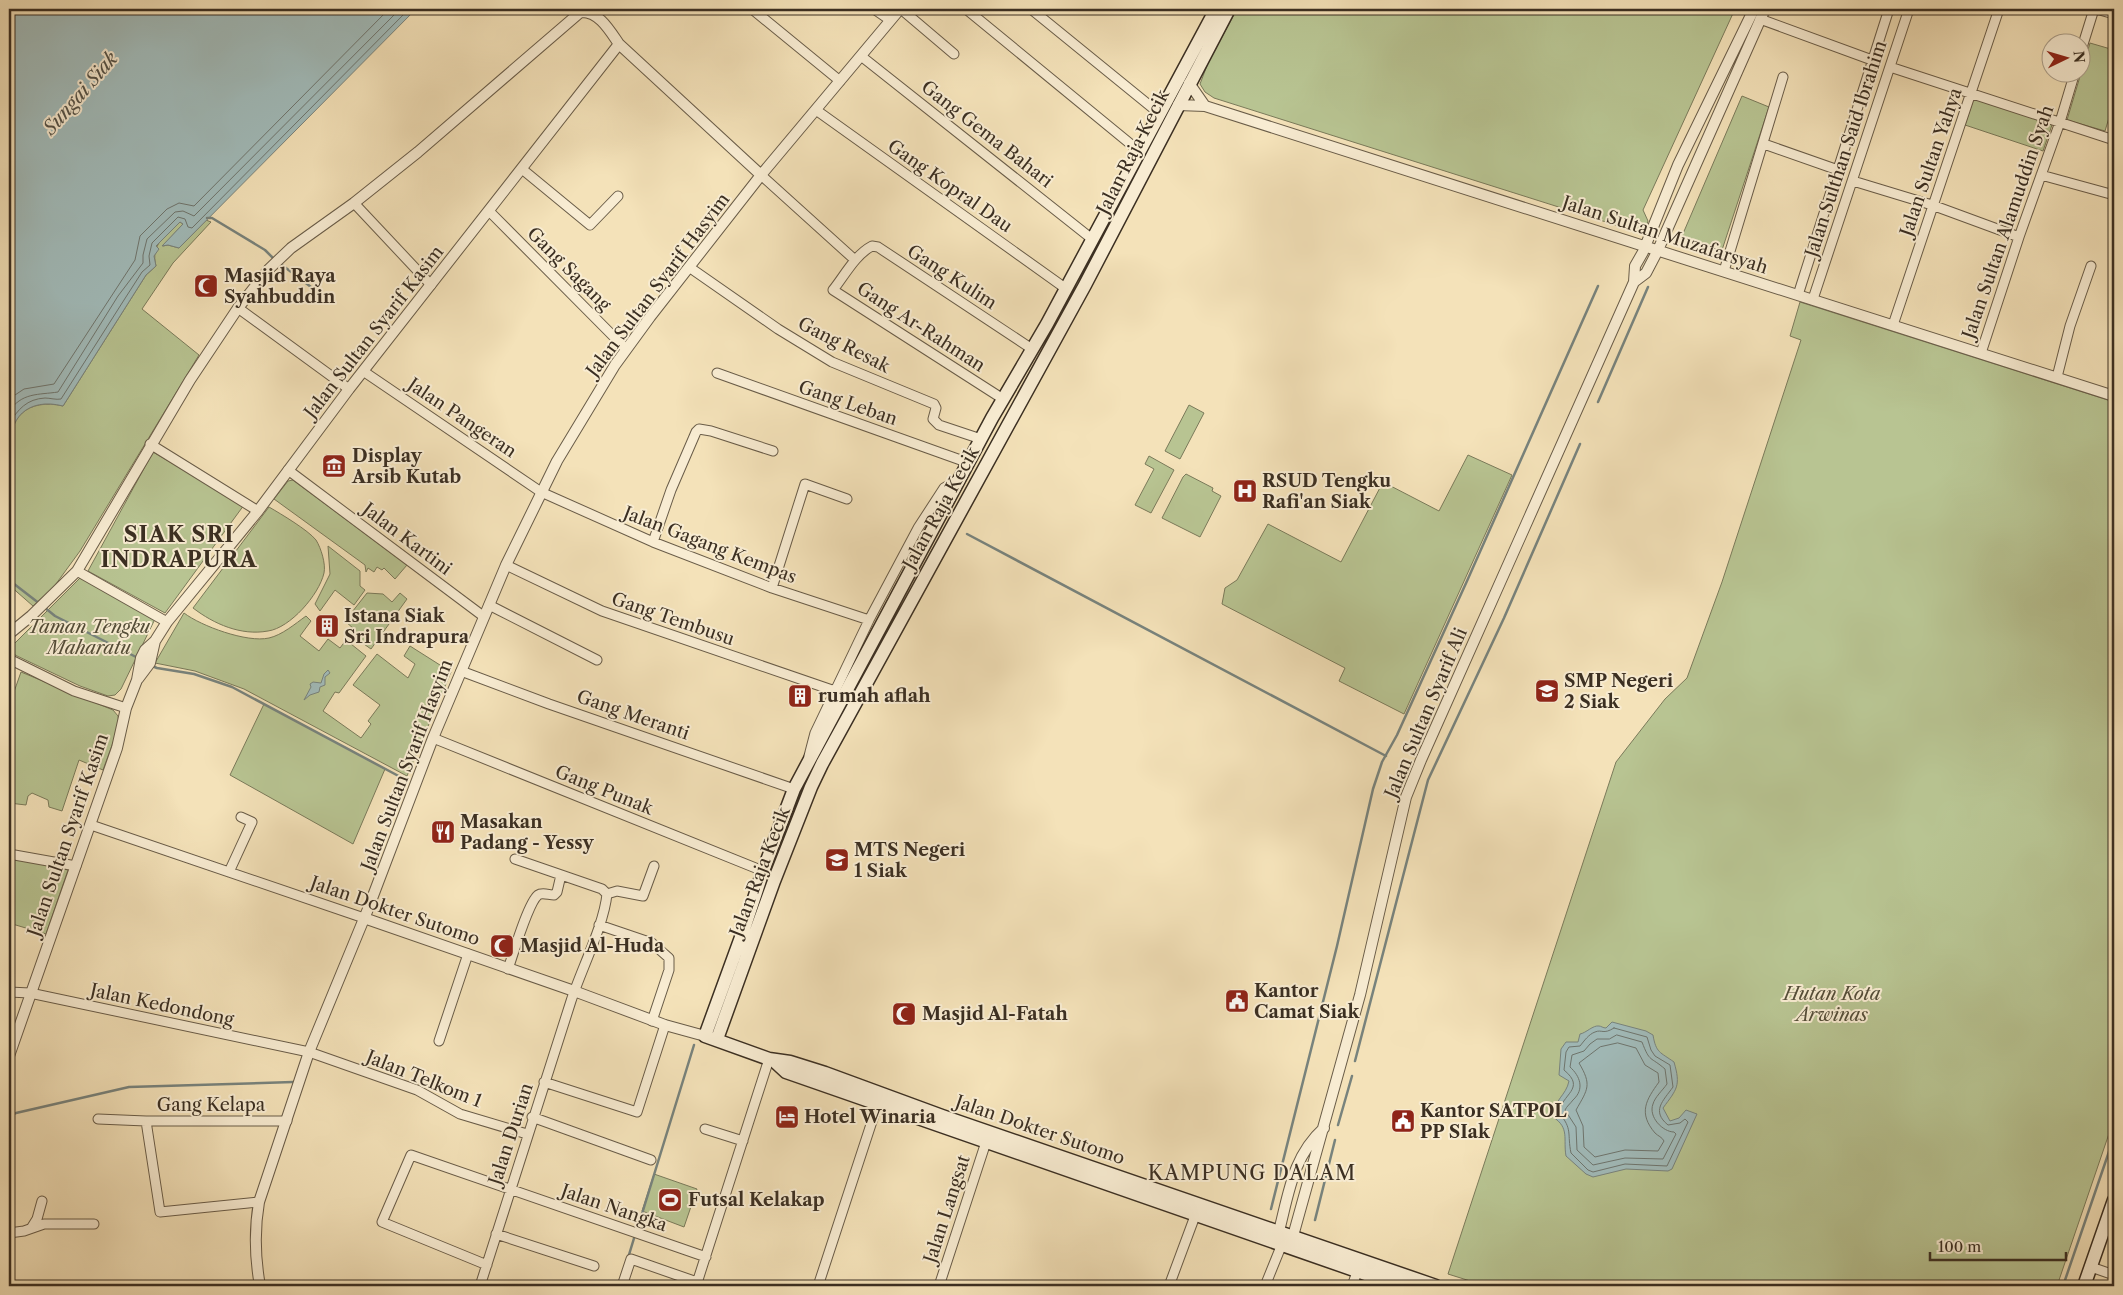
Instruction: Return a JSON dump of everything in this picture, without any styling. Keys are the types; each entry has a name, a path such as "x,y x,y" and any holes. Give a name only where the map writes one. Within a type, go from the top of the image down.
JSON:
{"main road":[{"name":"Jalan Raja Kecik","path":"718,1040 749,932 763,871 794,789 816,761 1085,285 1229,9"},
{"name":"Jalan Raja Kecik","path":"705,1036 811,787 816,761 981,439 1160,114 1212,11"},
{"name":"Jalan Dokter Sutomo","path":"705,1036 771,1060 786,1072 942,1116 1436,1286"},
{"name":"Jalan Dokter Sutomo","path":"879,1098 986,1142 1400,1286"},
{"path":"2084,1286 2114,1200"}],"street":[{"path":"601,9 602,21"},
{"path":"752,9 840,81"},
{"path":"874,9 890,20"},
{"path":"901,9 954,54"},
{"name":"Jalan Sultan Syarif Hasyim","path":"260,1286 255,1251 256,1219 259,1202 309,1052 483,616 541,492 577,425 626,349 761,175 901,9"},
{"path":"966,9 1139,151"},
{"path":"1031,9 1160,114"},
{"name":"Jalan Sultan Syarif Ali","path":"1293,1236 1325,1127 1360,995 1406,797 1634,282 1635,266 1678,166 1754,9"},
{"name":"Jalan Sultan Syarif Ali","path":"1634,282 1646,273 1658,250 1765,9"},
{"path":"1798,295 1889,9"},
{"name":"Jalan Sulthan Said Ibrahim","path":"1813,299 1909,9"},
{"name":"Jalan Sultan Yahya","path":"1892,325 1972,94 1999,9"},
{"path":"2087,32 2095,9 2114,14"},
{"path":"9,634 46,603 77,571 150,444 190,380 238,308 269,269 290,248 354,203 418,152 582,10 602,21 619,44 761,175"},
{"path":"1760,19 1872,60"},
{"name":"Jalan Sultan Syarif Kasim","path":"9,1056 117,748 126,708 137,680 145,650 258,511 349,389 619,44"},
{"name":"Gang Gema Bahari","path":"861,56 1092,239"},
{"path":"1890,67 2114,140"},
{"path":"1724,271 1783,77"},
{"name":"Jalan Sultan Alamuddin Syah","path":"1981,354 2072,82"},
{"path":"1189,83 1205,106"},
{"name":"Jalan Sultan Muzafarsyah","path":"1178,105 1205,106 1645,245 1981,354 2057,376 2114,396"},
{"name":"Gang Kopral Dau","path":"816,110 1065,288"},
{"path":"1764,144 1838,170"},
{"path":"522,170 590,225 618,196"},
{"name":"Gang Ar-Rahman","path":"761,175 856,260 833,290 1003,399"},
{"path":"2041,176 2114,195"},
{"path":"1853,181 1932,205 2019,237"},
{"path":"354,203 431,285"},
{"name":"Gang Sagang","path":"489,211 626,349"},
{"name":"Gang Kulim","path":"856,260 872,246 878,248 1032,349"},
{"path":"2057,376 2070,326 2091,266"},
{"name":"Gang Resak","path":"688,267 778,329 832,362 934,404 936,408 933,419 939,425 981,439"},
{"path":"238,308 349,389"},
{"name":"Jalan Pangeran","path":"364,371 541,492"},
{"name":"Gang Leban","path":"718,374 969,463"},
{"path":"653,542 671,490 696,432 704,429 773,451"},
{"path":"150,444 258,511"},
{"name":"Jalan Kartini","path":"288,470 483,616"},
{"path":"816,761 809,754 812,739 869,620 918,528 939,495 949,484 962,477"},
{"path":"772,588 805,484 847,499"},
{"name":"Jalan Gagang Kempas","path":"541,492 653,542 772,588 869,620"},
{"name":"Gang Tembusu","path":"506,565 602,611 835,692"},
{"path":"77,571 167,622"},
{"path":"489,605 597,660"},
{"path":"9,659 74,691 126,708"},
{"name":"Gang Meranti","path":"461,671 549,704 794,789"},
{"name":"Gang Punak","path":"433,738 763,871"},
{"path":"229,872 252,822 241,817"},
{"name":"Jalan Dokter Sutomo","path":"91,825 574,991 652,1021 705,1036"},
{"path":"9,854 76,866"},
{"path":"515,859 602,889 607,894 617,891 643,896 654,866"},
{"path":"508,969 531,906 537,896 542,894 554,895 557,892 561,875"},
{"name":"Jalan Durian","path":"481,1286 526,1134 574,991 599,924 607,894"},
{"path":"599,924 652,943 669,958 670,970 652,1021"},
{"path":"439,1041 468,954"},
{"name":"Jalan Kedondong","path":"9,992 30,993 309,1052"},
{"path":"544,1082 637,1112 665,1025"},
{"name":"Jalan Telkom 1","path":"309,1052 417,1090 460,1114 473,1119 526,1134"},
{"path":"622,1286 631,1259 697,1284 771,1060"},
{"path":"818,1286 879,1098"},
{"path":"532,1117 651,1160"},
{"path":"98,1119 146,1121"},
{"name":"Gang Kelapa","path":"259,1202 160,1212 146,1121 287,1121"},
{"path":"1282,1244 1279,1231 1294,1173 1301,1155 1313,1138 1325,1127"},
{"path":"705,1129 743,1142"},
{"name":"Jalan Langsat","path":"939,1286 986,1142"},
{"name":"Jalan Nangka","path":"487,1265 382,1222 411,1155 629,1232 706,1257"},
{"path":"32,1228 37,1219 42,1201"},
{"path":"1168,1286 1195,1216"},
{"path":"9,1233 24,1231 44,1224 94,1224"},
{"path":"496,1234 594,1266"},
{"path":"1265,1286 1282,1244 1293,1236"},
{"path":"2091,1267 2114,1275"},
{"path":"1352,1286 1357,1272"}],"green space":[{"path":"1237,9 1735,9 1643,210 1648,221 1644,234 1214,98 1205,92 1200,84 1208,63"},
{"path":"2090,43 2114,50 2114,101 2105,131 2067,120 2078,82 2090,82"},
{"path":"1742,96 1769,107 1722,250 1682,236"},
{"path":"1974,98 2052,125 2043,151 1965,125"},
{"path":"206,220 211,222 173,263 142,309 199,355 80,551 53,588 33,606 9,585 9,457 13,452 11,440 16,420 30,408 40,405 63,406 146,275 156,266 155,252 160,241 180,222 183,224 163,246 168,245 179,248"},
{"name":"Hutan Kota Arwinas","path":"1800,302 2114,402 2114,1119 2057,1286 1486,1286 1448,1274 1616,762 1665,699 1687,678 1722,582 1801,340 1790,336"},
{"path":"1189,405 1204,413 1180,459 1165,451"},
{"path":"153,452 244,505 165,613 88,571"},
{"path":"1468,455 1512,475 1404,714 1339,681 1345,668 1222,604 1225,588 1237,580 1268,524 1341,562 1383,482 1439,511"},
{"path":"1149,456 1174,470 1151,513 1135,505 1154,469 1145,464"},
{"path":"1186,474 1213,488 1212,491 1221,496 1200,537 1162,518"},
{"path":"293,480 407,565 395,579 384,568 382,570 377,567 374,572 368,568 366,572 365,565 274,499 288,481"},
{"path":"269,507 301,527 316,540 324,565 321,582 302,609 277,629 248,632 219,624 193,608"},
{"path":"328,546 360,571 360,586 365,590 354,605 335,590 320,611 315,604 330,574"},
{"name":"Taman Tengku Maharatu","path":"81,577 155,619 121,689 115,695 108,696 80,686 15,655 12,646"},
{"path":"367,593 383,594 392,602 400,593 407,599 371,649 351,635 355,630 345,621"},
{"path":"184,613 213,628 237,636 260,639 279,634 306,616 311,621 300,636 319,651 328,639 340,648 346,640 366,656 339,693 335,692 323,711 361,738 371,724 368,721 380,705 353,685 377,654 408,678 415,664 404,656 410,646 451,672 407,776 244,689 195,671 155,663"},
{"path":"21,672 113,710 118,716 119,726 103,770 79,760 62,811 49,807 48,800 32,793 28,796 26,805 9,803 9,706"},
{"path":"264,704 385,769 353,844 230,775"},
{"path":"9,857 68,870 46,934 9,923"},
{"name":"Futsal Kelakap","path":"654,1174 697,1189 684,1227 642,1211"}],"water":[{"name":"Sungai Siak","path":"9,9 416,9 179,248 168,245 162,246 183,224 180,222 156,246 159,249 154,256 156,266 146,275 63,406 40,405 22,413 16,420 11,441 13,453 9,457"},
{"path":"328,670 330,673 325,677 325,685 320,687 319,692 310,695 304,700 311,687 310,684 313,682 321,683 324,674"},
{"path":"1612,1022 1646,1031 1653,1035 1657,1049 1674,1062 1677,1077 1676,1087 1663,1108 1670,1121 1679,1118 1686,1110 1697,1114 1672,1169 1668,1171 1626,1169 1593,1177 1586,1174 1566,1156 1564,1130 1562,1125 1553,1117 1556,1106 1569,1081 1559,1075 1561,1049 1566,1042 1578,1042 1580,1034 1597,1026 1606,1028"}],"waterway":[{"path":"207,218 212,218 265,250 274,259"},
{"path":"278,262 311,287"},
{"path":"1271,1209 1337,946 1373,789 1382,762 1397,735 1467,581 1598,286"},
{"path":"1598,402 1648,287"},
{"path":"1355,1061 1428,780 1504,618 1580,444"},
{"path":"967,534 1386,756"},
{"path":"9,580 40,604"},
{"path":"44,607 55,616 138,658"},
{"path":"152,666 194,674 232,687 406,780"},
{"path":"637,1230 694,1045"},
{"path":"1338,1125 1352,1076"},
{"path":"9,1117 16,1113 129,1087 293,1082"},
{"path":"2063,1286 2114,1137"},
{"path":"1315,1220 1335,1140"},
{"path":"628,1258 635,1235"},
{"path":"2109,1286 2110,1281"}],"place":[{"name":"Masjid Raya Syahbuddin","path":"206,286"},
{"name":"Display Arsib Kutab","path":"334,466"},
{"name":"RSUD Tengku Rafi'an Siak","path":"1245,491"},
{"name":"Istana Siak Sri Indrapura","path":"327,626"},
{"name":"SMP Negeri 2 Siak","path":"1547,691"},
{"name":"rumah aflah","path":"800,696"},
{"name":"Masakan Padang - Yessy","path":"443,832"},
{"name":"MTS Negeri 1 Siak","path":"837,860"},
{"name":"Masjid Al-Huda","path":"502,946"},
{"name":"Kantor Camat Siak","path":"1237,1001"},
{"name":"Masjid Al-Fatah","path":"904,1014"},
{"name":"Hotel Winaria","path":"787,1117"},
{"name":"Kantor SATPOL PP SIak","path":"1403,1121"},
{"name":"Futsal Kelakap","path":"670,1200"}],"district":[{"name":"SIAK SRI INDRAPURA","path":"179,546"},
{"name":"KAMPUNG DALAM","path":"1252,1173"}]}
